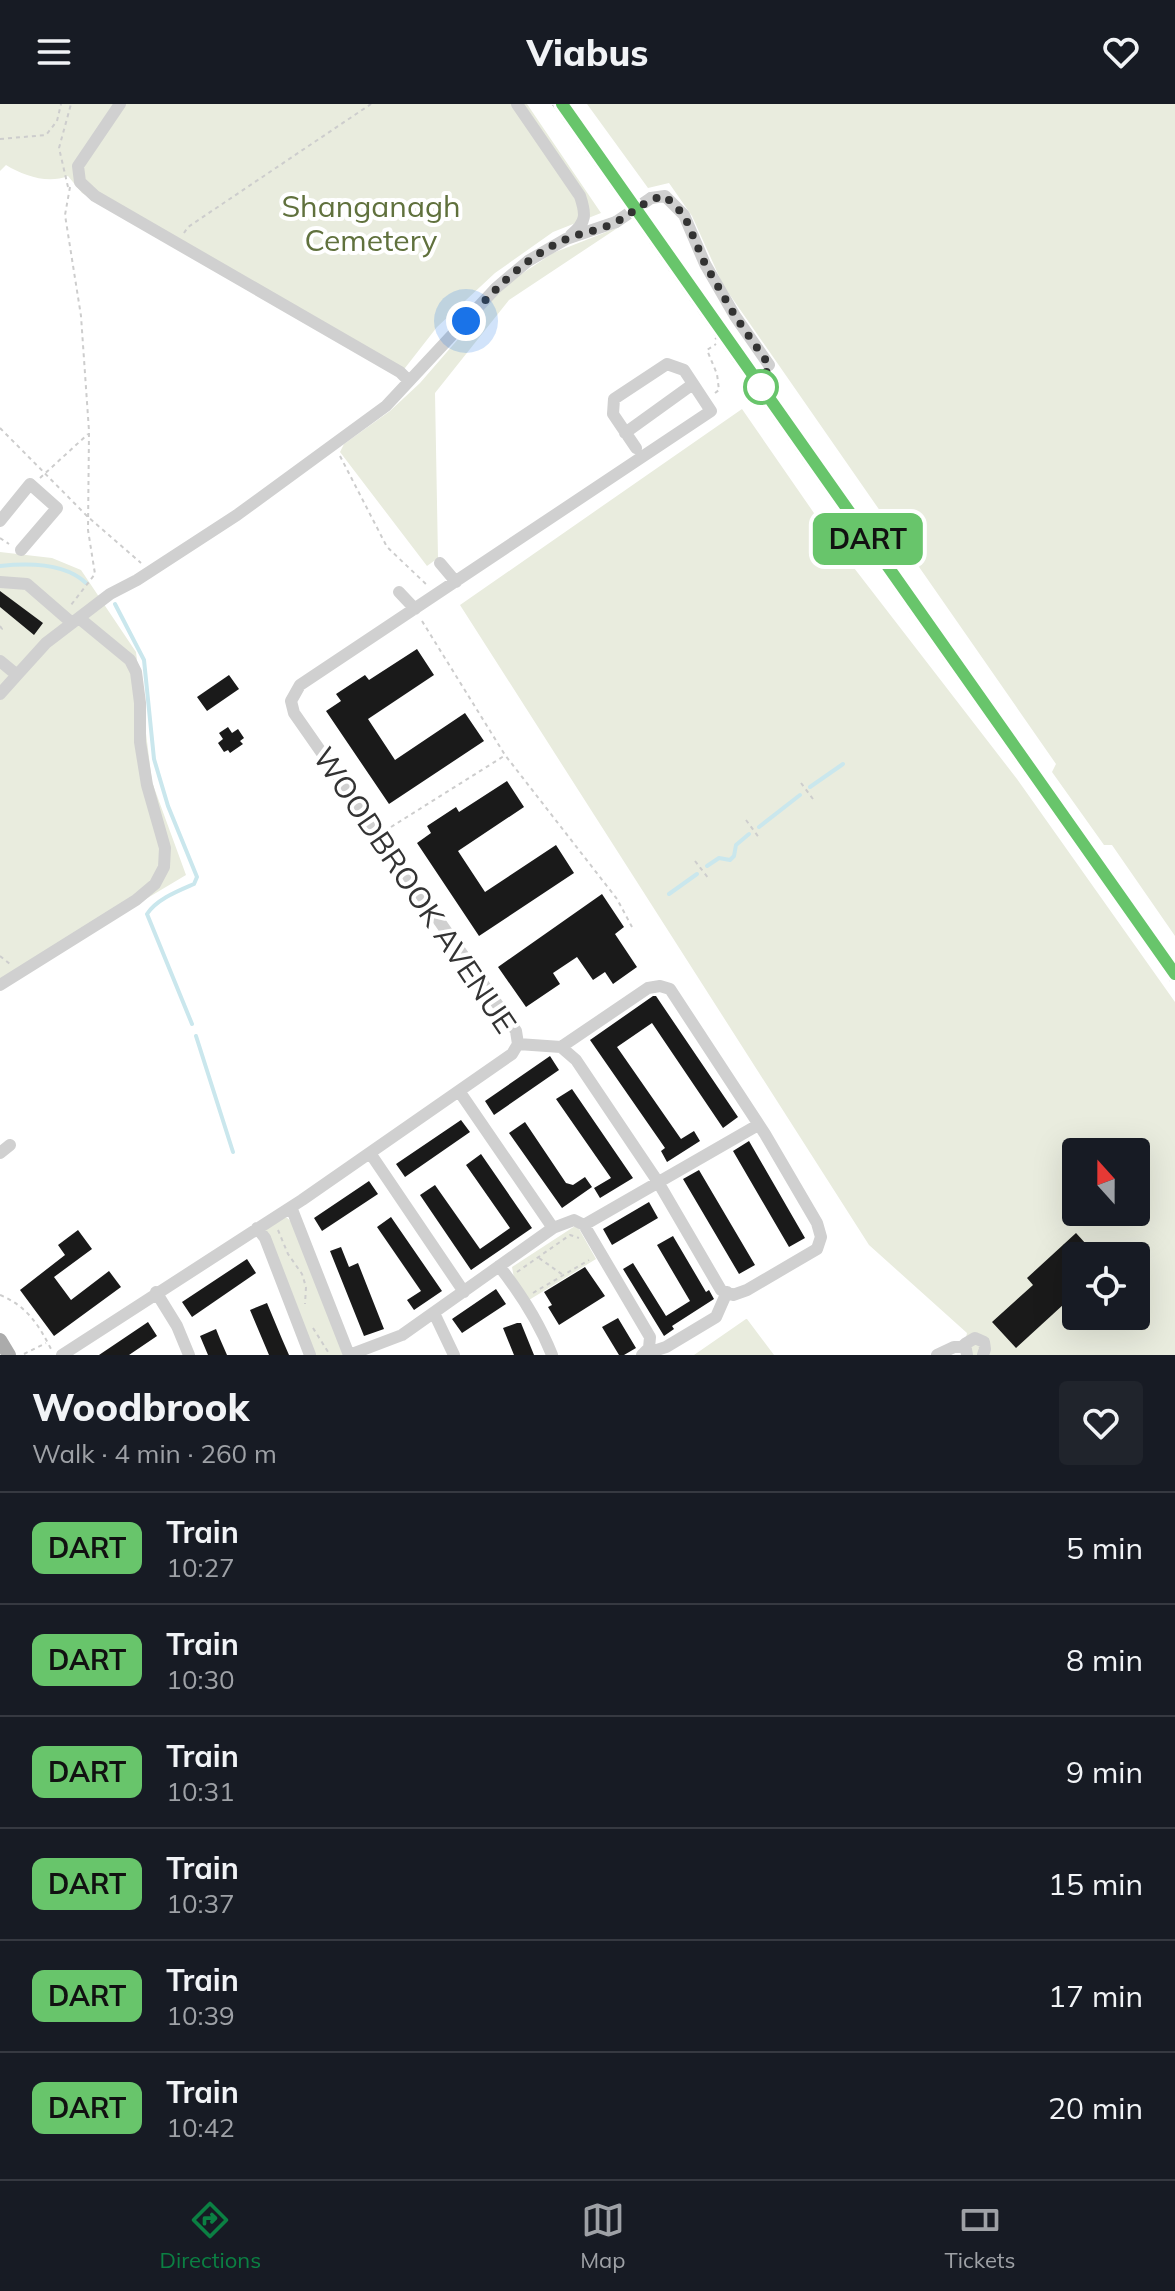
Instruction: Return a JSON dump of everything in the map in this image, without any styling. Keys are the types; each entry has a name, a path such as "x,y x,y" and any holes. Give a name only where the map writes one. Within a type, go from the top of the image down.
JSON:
{"main road":[{"path":"0,1340 9,1355"}],"street":[{"path":"120,104 78,166 74,185 400,372 409,381"},
{"path":"0,694 71,619 237,515 386,406 496,288 528,261 582,226 586,214 580,196 517,104"},
{"path":"566,239 616,222 651,198 665,196 684,215 712,277 769,365"},
{"path":"636,448 613,414 614,399 667,364 684,370 708,406"},
{"path":"625,433 693,384"},
{"name":"WOODBROOK AVENUE","path":"62,1355 291,1207 512,1054 518,1044 516,1031 294,713 291,701 300,685 437,595 708,406"},
{"path":"0,521 30,484 57,508 21,550"},
{"path":"440,563 456,582"},
{"path":"0,582 27,584 130,660 136,672 140,742 147,785 165,848 164,867 155,884 136,900 0,985"},
{"path":"399,592 415,609"},
{"path":"0,661 17,675"},
{"path":"518,1044 561,1047 576,1060 658,1182 721,1290 733,1295 747,1290 817,1249 821,1237 817,1223 670,989 660,986 648,988 561,1047"},
{"path":"459,1091 553,1228"},
{"path":"587,1230 658,1182 758,1125"},
{"path":"370,1153 464,1292"},
{"path":"291,1207 349,1355 402,1335 553,1228 574,1220 587,1230 650,1337 646,1352 666,1347 716,1317 727,1292"},
{"path":"257,1228 265,1238 310,1355"},
{"path":"499,1266 524,1299 552,1355"},
{"path":"156,1292 177,1326 189,1355"},
{"path":"434,1313 454,1355"},
{"path":"937,1355 954,1347 966,1351 969,1339 978,1338 985,1346 983,1355"}],"path":[{"path":"0,139 46,135 57,121 61,105 55,104"},
{"path":"71,104 59,148 74,185 65,215 81,316 89,434 88,517 95,574 71,619"},
{"path":"177,243 188,227 371,104"},
{"path":"715,339 730,328"},
{"path":"708,406 719,390 717,374 707,350 716,344"},
{"path":"0,428 88,517 143,565"},
{"path":"30,484 89,434"},
{"path":"334,444 387,547 437,595"},
{"path":"415,609 505,755 617,899 632,927"},
{"path":"0,626 0,632"},
{"path":"378,834 505,755"},
{"path":"801,783 813,799"},
{"path":"746,820 760,839"},
{"path":"695,861 709,879"},
{"path":"0,956 12,965"},
{"path":"273,1218 288,1254 297,1264 305,1282 305,1310"},
{"path":"508,1278 570,1235 583,1240 587,1230"},
{"path":"524,1299 600,1253"},
{"path":"538,1257 564,1275"},
{"path":"0,1295 20,1303 54,1355"},
{"path":"309,1323 330,1355"},
{"path":"23,1355 48,1342"}],"green space":[{"name":"Shanganagh Cemetery","path":"0,104 527,104 601,213 553,232 495,273 437,327 398,377 82,193 68,176 36,178 6,165 0,171"},
{"path":"587,104 1175,104 1175,936 1112,845 1104,845 1052,772 1056,764 723,285 692,216 669,183 648,188"},
{"path":"619,227 509,300 435,393 438,558 427,566 340,452 344,444 390,411 420,383 505,285 553,253"},
{"path":"742,409 834,542 1017,779 1175,1002 1175,1355 962,1355 967,1333 869,1245 460,605"},
{"path":"0,552 52,558 81,570 136,652 152,782 186,875 0,986"},
{"path":"286,1217 293,1223 344,1355 315,1355 265,1233 266,1227"},
{"path":"575,1226 596,1259 529,1300 514,1278 512,1267"},
{"path":"746,1319 774,1355 694,1355"}],"building":[{"path":"0,591 43,623 34,635 0,607"},
{"path":"417,649 434,675 368,719 395,760 465,713 484,741 389,804 326,711 341,701 336,694 365,675 369,680"},
{"path":"229,675 239,689 207,711 197,697"},
{"path":"228,727 232,733 238,729 244,738 240,741 243,744 230,753 228,750 224,752 218,743 223,739 219,733"},
{"path":"507,781 524,807 458,851 485,892 556,845 574,873 479,936 417,843 431,833 427,826 456,807 459,812"},
{"path":"602,894 624,927 615,934 637,967 613,984 605,972 593,980 577,957 553,973 560,984 526,1007 498,967"},
{"path":"656,996 738,1117 723,1128 652,1023 617,1047 681,1139 694,1131 700,1141 667,1162 661,1151 665,1148 590,1040"},
{"path":"550,1056 559,1070 494,1115 485,1101"},
{"path":"572,1089 633,1178 600,1198 594,1188 611,1178 556,1099"},
{"path":"461,1120 470,1132 405,1177 396,1164"},
{"path":"525,1122 566,1183 573,1185 585,1177 592,1187 562,1208 509,1133"},
{"path":"749,1141 805,1238 789,1247 733,1151"},
{"path":"481,1154 532,1228 471,1270 420,1195 435,1185 480,1249 510,1228 466,1165"},
{"path":"699,1170 755,1265 739,1274 683,1179"},
{"path":"369,1181 378,1194 322,1231 314,1218"},
{"path":"649,1202 658,1218 612,1245 603,1229"},
{"path":"391,1217 442,1291 414,1310 407,1300 421,1291 377,1227"},
{"path":"78,1230 92,1249 54,1277 71,1300 109,1271 121,1287 54,1336 20,1290 65,1255 58,1245"},
{"path":"1076,1233 1084,1242 1066,1242"},
{"path":"673,1236 706,1292 709,1290 714,1299 672,1326 674,1329 664,1336 623,1269 633,1263 666,1316 690,1301 657,1245"},
{"path":"1062,1246 1062,1306 1016,1348 992,1322 1033,1285 1027,1278"},
{"path":"341,1247 349,1267 358,1263 384,1329 364,1336 330,1251"},
{"path":"247,1259 256,1273 192,1317 182,1302"},
{"path":"585,1267 605,1296 559,1325 548,1307 552,1305 544,1292"},
{"path":"496,1289 506,1304 462,1333 452,1319"},
{"path":"267,1303 289,1355 269,1355 250,1310"},
{"path":"618,1318 636,1348 624,1355 619,1355 602,1327"},
{"path":"148,1322 157,1336 129,1355 99,1355"},
{"path":"521,1323 534,1355 514,1355 503,1328"},
{"path":"216,1329 227,1355 208,1355 200,1336"}],"waterway":[{"path":"0,566 57,568 86,583"},
{"path":"115,604 144,660 154,759 168,806 197,877 194,884 162,900 147,914 192,1024"},
{"path":"810,787 843,764"},
{"path":"759,827 800,795"},
{"path":"707,866 719,858 730,860 736,845 749,834"},
{"path":"669,894 697,874"},
{"path":"196,1036 233,1152"}],"railway":[{"path":"554,104 1175,985"}],"train":[{"name":"DART","path":"562,104 1175,974"}],"route":[{"path":"466,321 496,288 528,261 566,239 616,222 651,198 665,196 684,215 705,264 735,316 769,365 761,387"}]}
